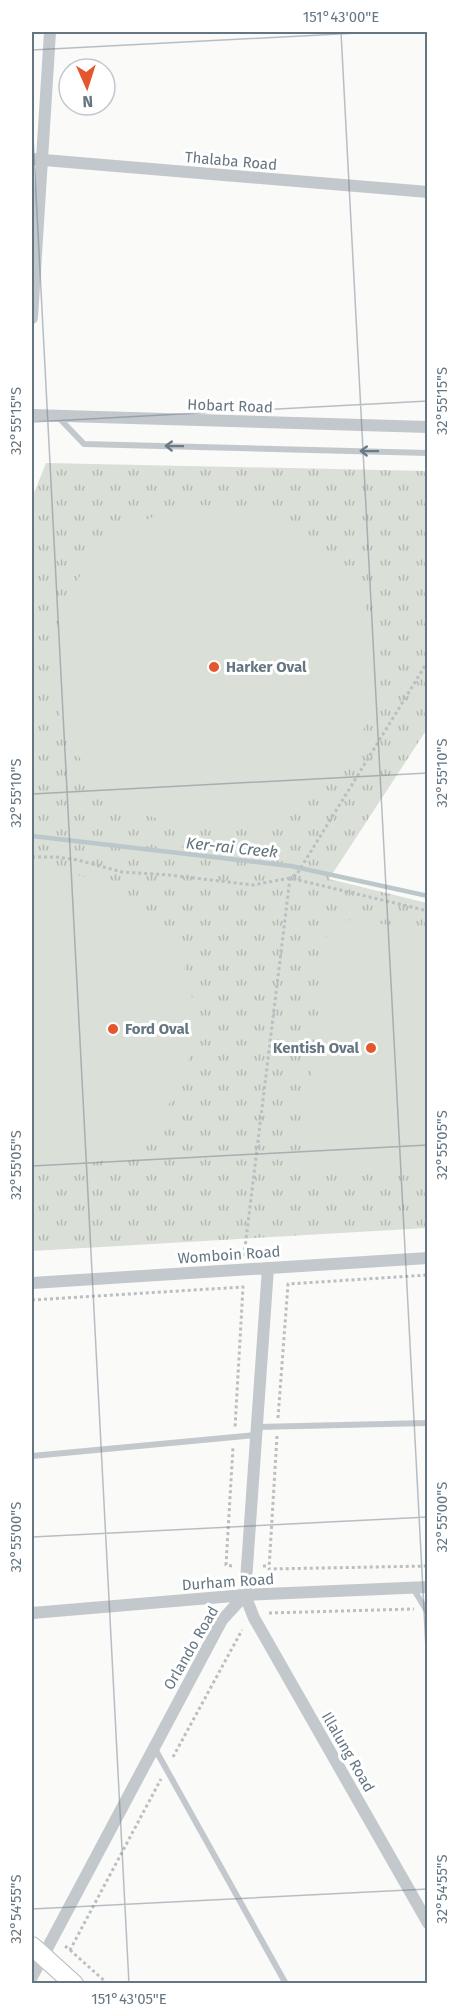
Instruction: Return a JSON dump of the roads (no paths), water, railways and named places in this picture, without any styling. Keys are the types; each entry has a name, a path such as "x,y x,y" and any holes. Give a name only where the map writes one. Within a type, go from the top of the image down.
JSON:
{"street":[{"path":"32,318 37,159 50,32"},
{"name":"Thalaba Road","path":"37,159 428,192"},
{"name":"Hobart Road","path":"32,416 428,427"},
{"name":"Womboin Road","path":"32,1283 428,1258"},
{"path":"245,1594 268,1268"},
{"name":"Durham Road","path":"32,1613 245,1594 428,1587"},
{"name":"Orlando Road","path":"32,1977 37,1951 222,1620 245,1594"},
{"name":"Illalung Road","path":"245,1594 254,1618 428,1923"},
{"path":"37,1951 74,1983"}],"lane":[{"path":"57,416 84,444 428,453"},
{"path":"32,1456 234,1437 278,1426 428,1423"},
{"path":"413,1588 428,1613"},
{"path":"153,1746 286,1983"}],"waterway":[{"name":"Ker-rai Creek","path":"32,836 291,866 428,896"}],"place":[{"name":"Harker Oval","path":"214,667"},
{"name":"Ford Oval","path":"113,1029"},
{"name":"Kentish Oval","path":"371,1048"}]}
